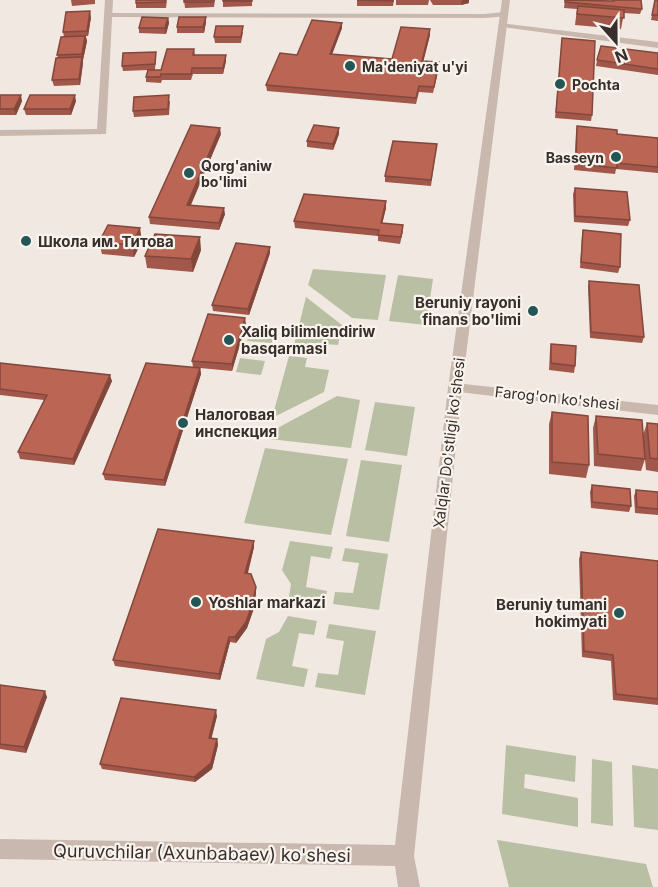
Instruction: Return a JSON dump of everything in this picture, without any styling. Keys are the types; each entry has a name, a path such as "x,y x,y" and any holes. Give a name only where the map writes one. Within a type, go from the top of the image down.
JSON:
{"street":[{"path":"0,133 102,132 109,0"},
{"name":"Xalqlar Do'stligi ko'shesi","path":"409,887 404,856 455,388 505,13"},
{"name":"Farog'on ko'shesi","path":"455,388 658,410"},
{"name":"Quruvchilar (Axunbabaev) ko'shesi","path":"0,849 404,856"}],"lane":[{"path":"108,15 484,16 505,13 658,45"}],"green space":[{"path":"313,269 386,275 378,320 352,318 308,285"},
{"path":"398,275 433,279 426,325 389,321"},
{"path":"306,297 342,325 338,345 312,343 310,350 293,349"},
{"path":"251,328 275,330 272,343 247,341"},
{"path":"289,356 307,358 305,367 329,370 324,392 272,418"},
{"path":"240,358 265,361 261,375 236,372"},
{"path":"337,396 360,400 351,448 269,439 272,431"},
{"path":"375,402 415,407 407,456 365,450"},
{"path":"265,448 348,459 331,535 244,523"},
{"path":"361,460 402,465 389,542 346,536"},
{"path":"290,541 333,547 330,559 311,556 306,587 327,591 325,603 289,597 291,584 282,570"},
{"path":"345,548 388,554 379,610 333,604 335,592 353,593 359,563 342,561"},
{"path":"288,616 317,621 314,635 299,633 292,666 308,669 304,687 256,679 266,639 279,632"},
{"path":"329,624 376,631 365,695 315,687 318,673 338,675 344,641 326,638"},
{"path":"506,745 576,756 575,782 525,774 524,788 578,798 578,827 502,814"},
{"path":"592,759 612,762 613,826 591,823"},
{"path":"632,765 658,769 658,830 634,827"},
{"path":"497,840 646,864 653,887 509,887"}],"building":[{"path":"136,0 165,0 165,2 136,3"},
{"path":"184,0 214,0 213,2 184,2"},
{"path":"252,0 252,1 223,1"},
{"path":"565,0 641,0 642,9 565,2"},
{"path":"655,0 658,0 658,15 652,15"},
{"path":"578,6 624,10 624,18 577,14"},
{"path":"90,11 87,31 63,32 66,12"},
{"path":"142,17 168,18 165,28 139,28"},
{"path":"179,17 206,17 203,27 177,27"},
{"name":"Ma'deniyat u'yi","path":"312,20 342,23 330,54 392,59 401,27 430,29 422,61 439,62 434,87 419,86 416,98 266,85 280,53 297,55"},
{"path":"216,26 243,26 241,37 214,37"},
{"path":"85,36 82,54 57,55 61,37"},
{"path":"562,38 595,41 592,115 556,112"},
{"path":"601,46 658,53 658,69 597,60"},
{"path":"167,49 194,49 193,55 226,55 223,68 192,68 191,74 161,74 160,77 146,77 148,70 161,70"},
{"path":"156,52 155,64 122,66 123,53"},
{"path":"82,57 79,79 52,80 56,58"},
{"path":"0,95 21,95 14,109 0,109"},
{"path":"30,95 75,95 70,109 24,109"},
{"path":"169,95 168,109 133,111 134,97"},
{"name":"Qorg'aniw bo'limi","path":"191,125 220,128 187,205 224,208 219,223 149,217"},
{"path":"314,125 339,128 333,144 307,141"},
{"name":"Basseyn","path":"577,126 617,130 617,134 658,138 658,167 617,163 617,168 576,164"},
{"path":"393,141 437,144 431,180 385,176"},
{"path":"575,188 627,192 630,220 575,216"},
{"path":"304,194 386,201 381,223 403,225 401,237 378,235 379,230 294,221"},
{"path":"108,225 140,228 132,245 99,242"},
{"path":"583,230 621,234 620,267 581,262"},
{"path":"155,234 200,237 191,259 145,256"},
{"path":"236,243 270,247 248,309 212,305"},
{"path":"589,281 639,285 644,337 591,332"},
{"path":"208,314 245,318 232,364 192,361"},
{"path":"551,344 576,346 575,366 551,363"},
{"path":"0,363 110,375 73,459 18,452 47,395 0,389"},
{"path":"146,363 200,368 164,480 103,474"},
{"path":"552,412 588,416 589,465 552,462"},
{"path":"596,416 642,420 645,459 598,454"},
{"path":"647,423 658,424 658,459 650,458"},
{"path":"592,485 630,489 631,506 592,502"},
{"path":"636,490 658,492 658,509 637,507"},
{"name":"Yoshlar markazi","path":"158,529 254,541 245,573 251,574 256,587 252,605 246,622 235,637 229,637 219,674 113,660"},
{"name":"Beruniy tumani hokimyati","path":"581,552 658,561 658,699 616,694 613,655 584,651"},
{"path":"0,685 45,691 24,747 0,744"},
{"path":"121,698 216,710 209,738 217,739 211,763 194,777 100,764"}],"place":[{"name":"Ma'deniyat u'yi","path":"350,66"},
{"name":"Pochta","path":"560,84"},
{"name":"Basseyn","path":"616,157"},
{"name":"Qorg'aniw bo'limi","path":"189,173"},
{"name":"Школа им. Титова","path":"26,241"},
{"name":"Beruniy rayoni finans bo'limi","path":"533,311"},
{"name":"Xaliq bilimlendiriw basqarmasi","path":"229,340"},
{"name":"Налоговая инспекция","path":"183,423"},
{"name":"Yoshlar markazi","path":"196,602"},
{"name":"Beruniy tumani hokimyati","path":"619,613"}]}
